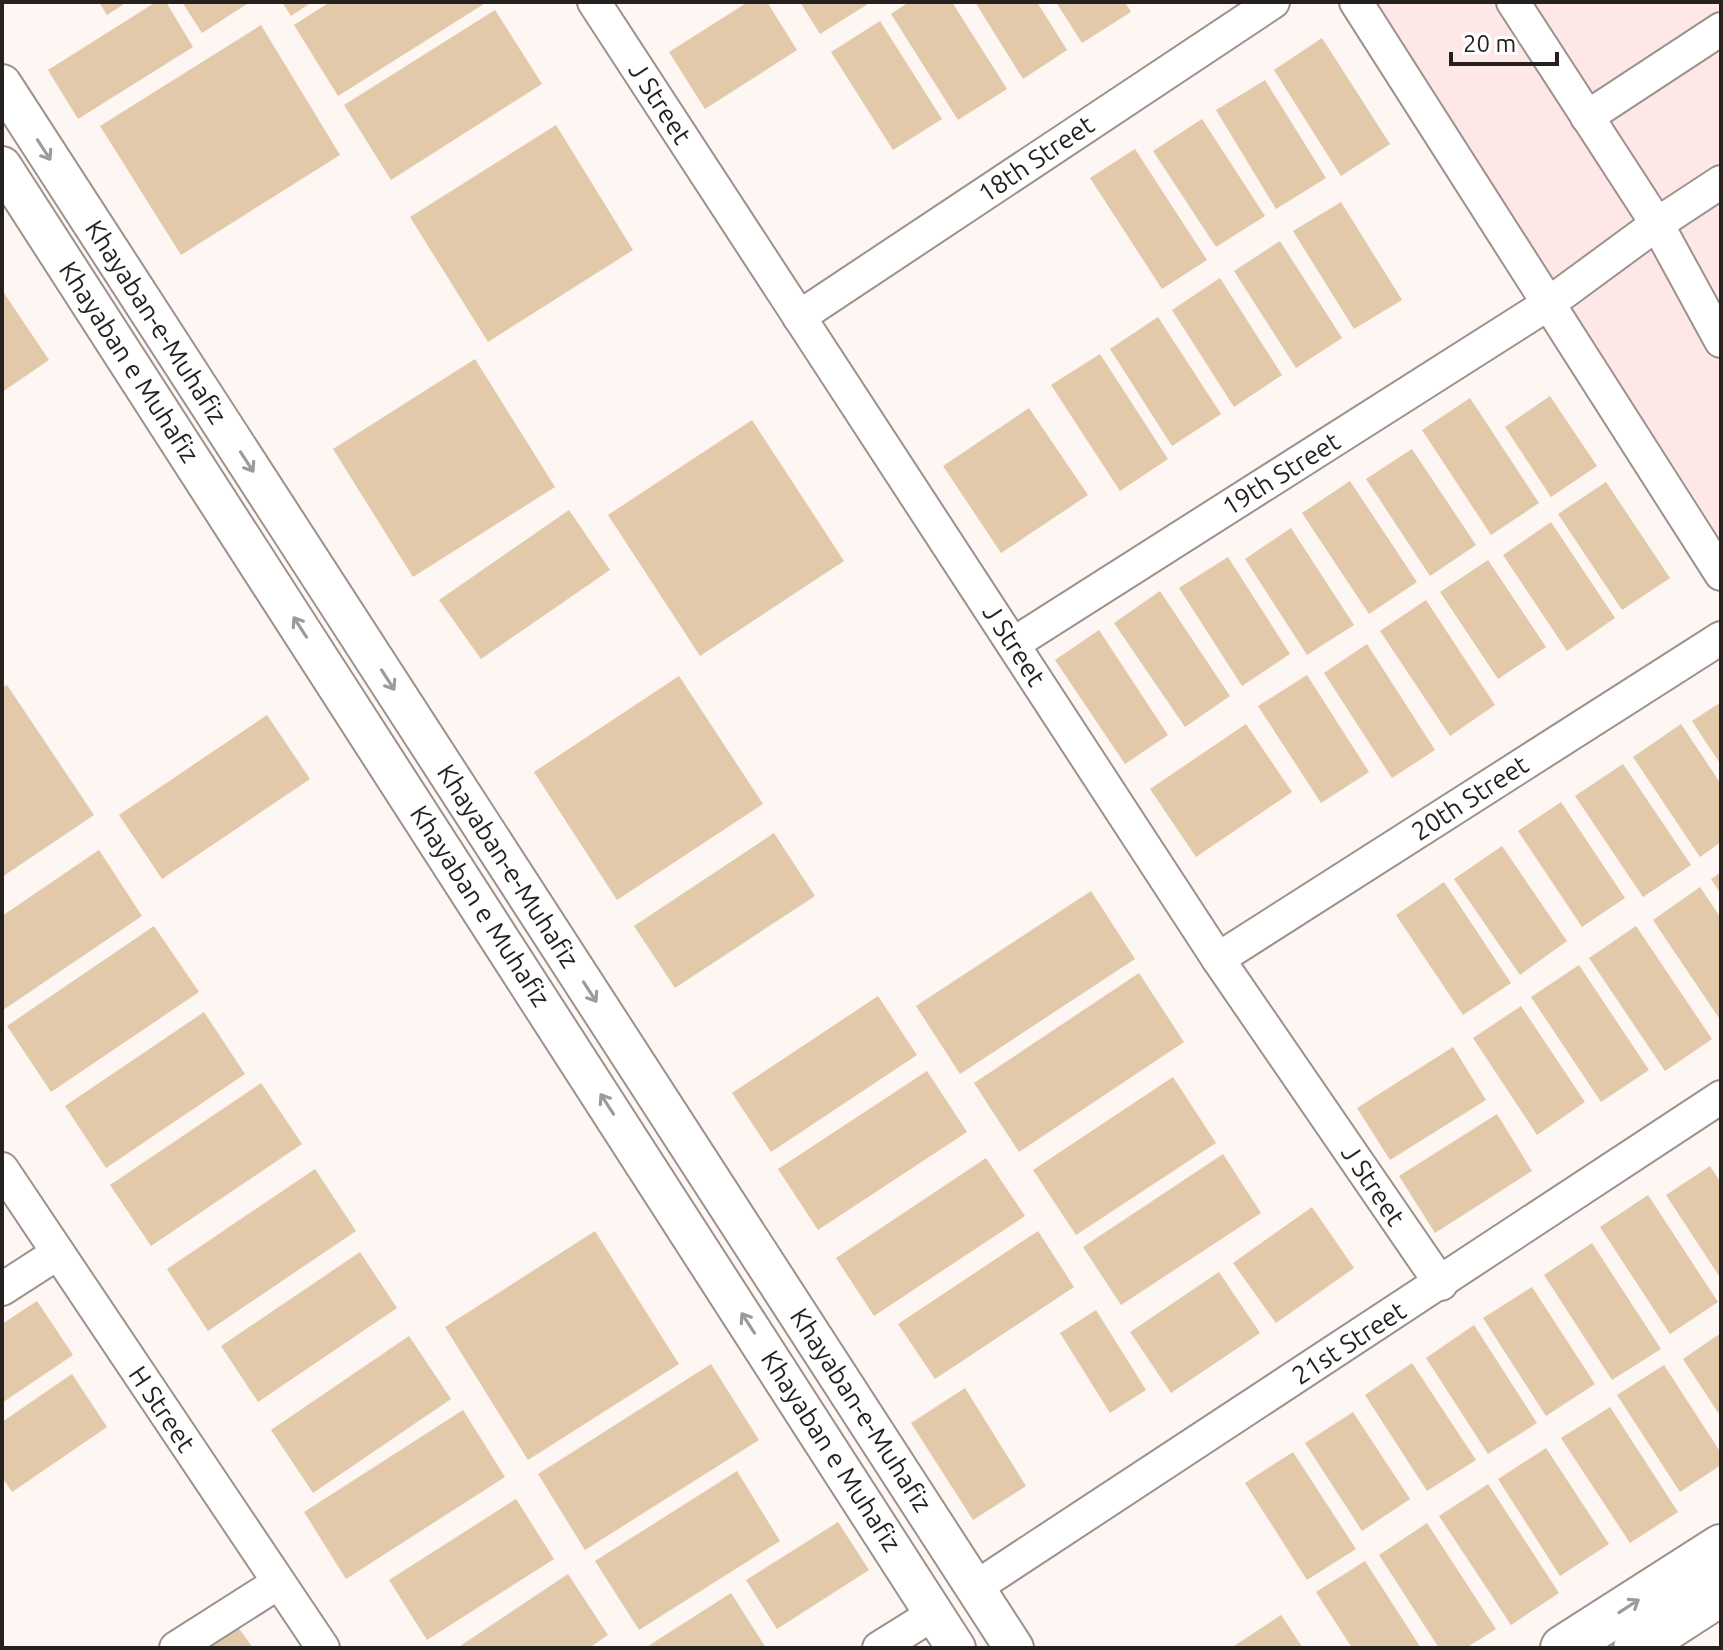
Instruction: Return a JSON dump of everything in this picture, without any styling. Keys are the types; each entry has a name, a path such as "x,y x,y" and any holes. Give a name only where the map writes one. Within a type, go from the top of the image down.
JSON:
{"main road":[{"path":"1563,1648 1721,1547"},
{"path":"1636,1648 1721,1593"}],"street":[{"name":"J Street","path":"594,2 1218,959 1441,1284"},
{"name":"18th Street","path":"799,317 1273,2"},
{"path":"1356,2 1721,574"},
{"path":"1524,6 1587,117 1657,224 1720,337"},
{"path":"1587,117 1721,29"},
{"name":"Khayaban-e-Muhafiz","path":"2,84 1014,1648"},
{"name":"Khayaban e Muhafiz","path":"2,166 956,1648"},
{"name":"19th Street","path":"1013,644 1548,304 1657,224 1721,182"},
{"path":"53,245 91,221"},
{"name":"20th Street","path":"1218,959 1721,638"},
{"name":"21st Street","path":"976,1587 1721,1097"},
{"name":"H Street","path":"2,1169 323,1648"},
{"path":"2,1289 58,1253"},
{"path":"176,1648 278,1583"},
{"path":"879,1648 935,1613"}],"shaded area":[{"path":"1375,2 1721,2 1721,539"}],"building":[{"path":"99,2 127,2 107,15"},
{"path":"156,2 166,2 193,47 78,119 48,70"},
{"path":"182,2 250,2 202,33"},
{"path":"282,2 312,2 291,16"},
{"path":"330,2 487,2 338,96 294,25"},
{"path":"748,2 767,2 797,50 705,109 669,52"},
{"path":"800,2 871,2 820,34"},
{"path":"909,2 952,2 1007,89 958,120 891,14"},
{"path":"975,2 1037,2 1067,50 1023,79"},
{"path":"1056,2 1125,2 1131,12 1082,43"},
{"path":"495,10 542,84 391,180 344,105"},
{"path":"880,21 942,119 893,150 831,52"},
{"path":"261,25 340,155 181,255 100,126"},
{"path":"1322,38 1390,144 1341,176 1274,70"},
{"path":"1265,80 1326,178 1276,209 1216,110"},
{"path":"1202,119 1265,216 1216,247 1153,151"},
{"path":"556,125 633,250 488,342 410,217"},
{"path":"1135,149 1207,260 1162,289 1090,178"},
{"path":"1341,202 1402,300 1354,329 1293,231"},
{"path":"1280,241 1342,338 1296,368 1234,271"},
{"path":"1220,278 1282,375 1234,407 1172,310"},
{"path":"4,293 49,360 2,392 2,295"},
{"path":"1158,317 1221,414 1172,446 1110,349"},
{"path":"1100,354 1168,459 1120,491 1051,385"},
{"path":"475,359 555,487 413,577 333,449"},
{"path":"1550,396 1597,466 1551,497 1505,427"},
{"path":"1470,398 1539,503 1491,535 1422,430"},
{"path":"1029,408 1088,495 1001,553 943,466"},
{"path":"752,420 844,561 700,656 608,515"},
{"path":"1412,449 1476,545 1430,576 1366,479"},
{"path":"1350,481 1417,582 1369,614 1302,513"},
{"path":"1606,482 1670,578 1622,610 1558,514"},
{"path":"569,510 610,570 481,659 439,600"},
{"path":"1551,522 1615,618 1567,651 1503,555"},
{"path":"1291,528 1354,625 1307,655 1245,559"},
{"path":"1228,557 1290,654 1242,686 1179,588"},
{"path":"1488,560 1546,647 1498,679 1440,592"},
{"path":"1160,591 1230,696 1185,727 1114,623"},
{"path":"1426,600 1495,705 1450,736 1380,631"},
{"path":"1099,630 1168,735 1125,764 1055,660"},
{"path":"1367,644 1435,750 1392,778 1324,673"},
{"path":"1307,675 1369,772 1321,803 1258,706"},
{"path":"679,676 763,804 617,900 534,772"},
{"path":"7,685 94,815 2,877 2,688"},
{"path":"1721,702 1721,765 1692,721"},
{"path":"267,715 310,779 162,879 119,815"},
{"path":"1246,724 1292,792 1196,857 1150,789"},
{"path":"1681,724 1721,784 1721,842 1700,857 1633,757"},
{"path":"1623,764 1691,865 1643,897 1575,796"},
{"path":"1561,802 1625,898 1582,927 1518,831"},
{"path":"774,833 815,896 675,988 634,926"},
{"path":"1502,846 1567,941 1520,975 1454,879"},
{"path":"99,850 142,916 3,1010 2,916"},
{"path":"1721,872 1721,894 1711,879"},
{"path":"1444,882 1511,983 1463,1015 1396,915"},
{"path":"1700,887 1721,918 1721,1021 1653,920"},
{"path":"1091,891 1135,959 960,1074 916,1006"},
{"path":"154,926 199,992 51,1092 7,1026"},
{"path":"1636,926 1712,1039 1665,1071 1589,958"},
{"path":"1579,965 1649,1070 1601,1102 1531,997"},
{"path":"1139,973 1184,1042 1019,1152 974,1083"},
{"path":"878,996 917,1055 771,1152 732,1093"},
{"path":"1521,1006 1585,1102 1537,1135 1473,1038"},
{"path":"204,1012 245,1074 106,1168 65,1106"},
{"path":"1453,1047 1486,1100 1390,1160 1357,1108"},
{"path":"927,1071 967,1132 818,1230 778,1169"},
{"path":"1173,1077 1216,1143 1076,1235 1033,1170"},
{"path":"261,1083 302,1144 151,1246 110,1185"},
{"path":"1497,1114 1532,1171 1435,1233 1399,1176"},
{"path":"1223,1154 1261,1213 1121,1305 1083,1247"},
{"path":"986,1158 1025,1216 874,1316 836,1258"},
{"path":"1710,1166 1721,1183 1721,1279 1666,1195"},
{"path":"315,1169 356,1231 208,1331 167,1269"},
{"path":"1648,1195 1718,1302 1670,1334 1600,1227"},
{"path":"1312,1207 1354,1268 1276,1323 1233,1263"},
{"path":"595,1231 679,1364 528,1460 445,1327"},
{"path":"1038,1231 1074,1287 935,1379 898,1324"},
{"path":"1592,1243 1661,1349 1612,1380 1544,1275"},
{"path":"360,1252 397,1308 258,1402 221,1346"},
{"path":"1219,1272 1260,1333 1171,1393 1130,1332"},
{"path":"1532,1287 1595,1384 1546,1416 1483,1318"},
{"path":"37,1301 73,1355 2,1403 2,1324"},
{"path":"1096,1310 1146,1390 1110,1413 1060,1333"},
{"path":"1474,1325 1537,1423 1488,1454 1426,1358"},
{"path":"1721,1333 1721,1417 1683,1359"},
{"path":"409,1336 451,1399 313,1493 271,1430"},
{"path":"1412,1363 1476,1460 1427,1491 1365,1395"},
{"path":"711,1364 759,1440 585,1550 538,1474"},
{"path":"1664,1365 1721,1453 1721,1465 1680,1492 1617,1395"},
{"path":"72,1374 107,1427 12,1492 2,1477 2,1422"},
{"path":"965,1388 1026,1486 973,1520 911,1423"},
{"path":"1610,1407 1678,1512 1630,1543 1561,1438"},
{"path":"463,1410 505,1477 346,1579 304,1512"},
{"path":"1353,1412 1410,1499 1362,1531 1305,1443"},
{"path":"1546,1448 1609,1544 1560,1576 1498,1479"},
{"path":"1293,1452 1356,1549 1307,1580 1245,1483"},
{"path":"737,1471 780,1541 639,1630 595,1561"},
{"path":"1488,1484 1559,1593 1511,1625 1439,1516"},
{"path":"516,1499 554,1559 427,1640 389,1580"},
{"path":"838,1522 869,1570 777,1629 746,1580"},
{"path":"1427,1523 1496,1629 1466,1648 1439,1648 1379,1555"},
{"path":"1365,1561 1421,1648 1352,1648 1316,1592"},
{"path":"568,1574 608,1635 589,1648 457,1648"},
{"path":"731,1593 766,1648 645,1648"},
{"path":"1281,1615 1303,1648 1231,1648"},
{"path":"238,1627 253,1648 208,1648"}]}
